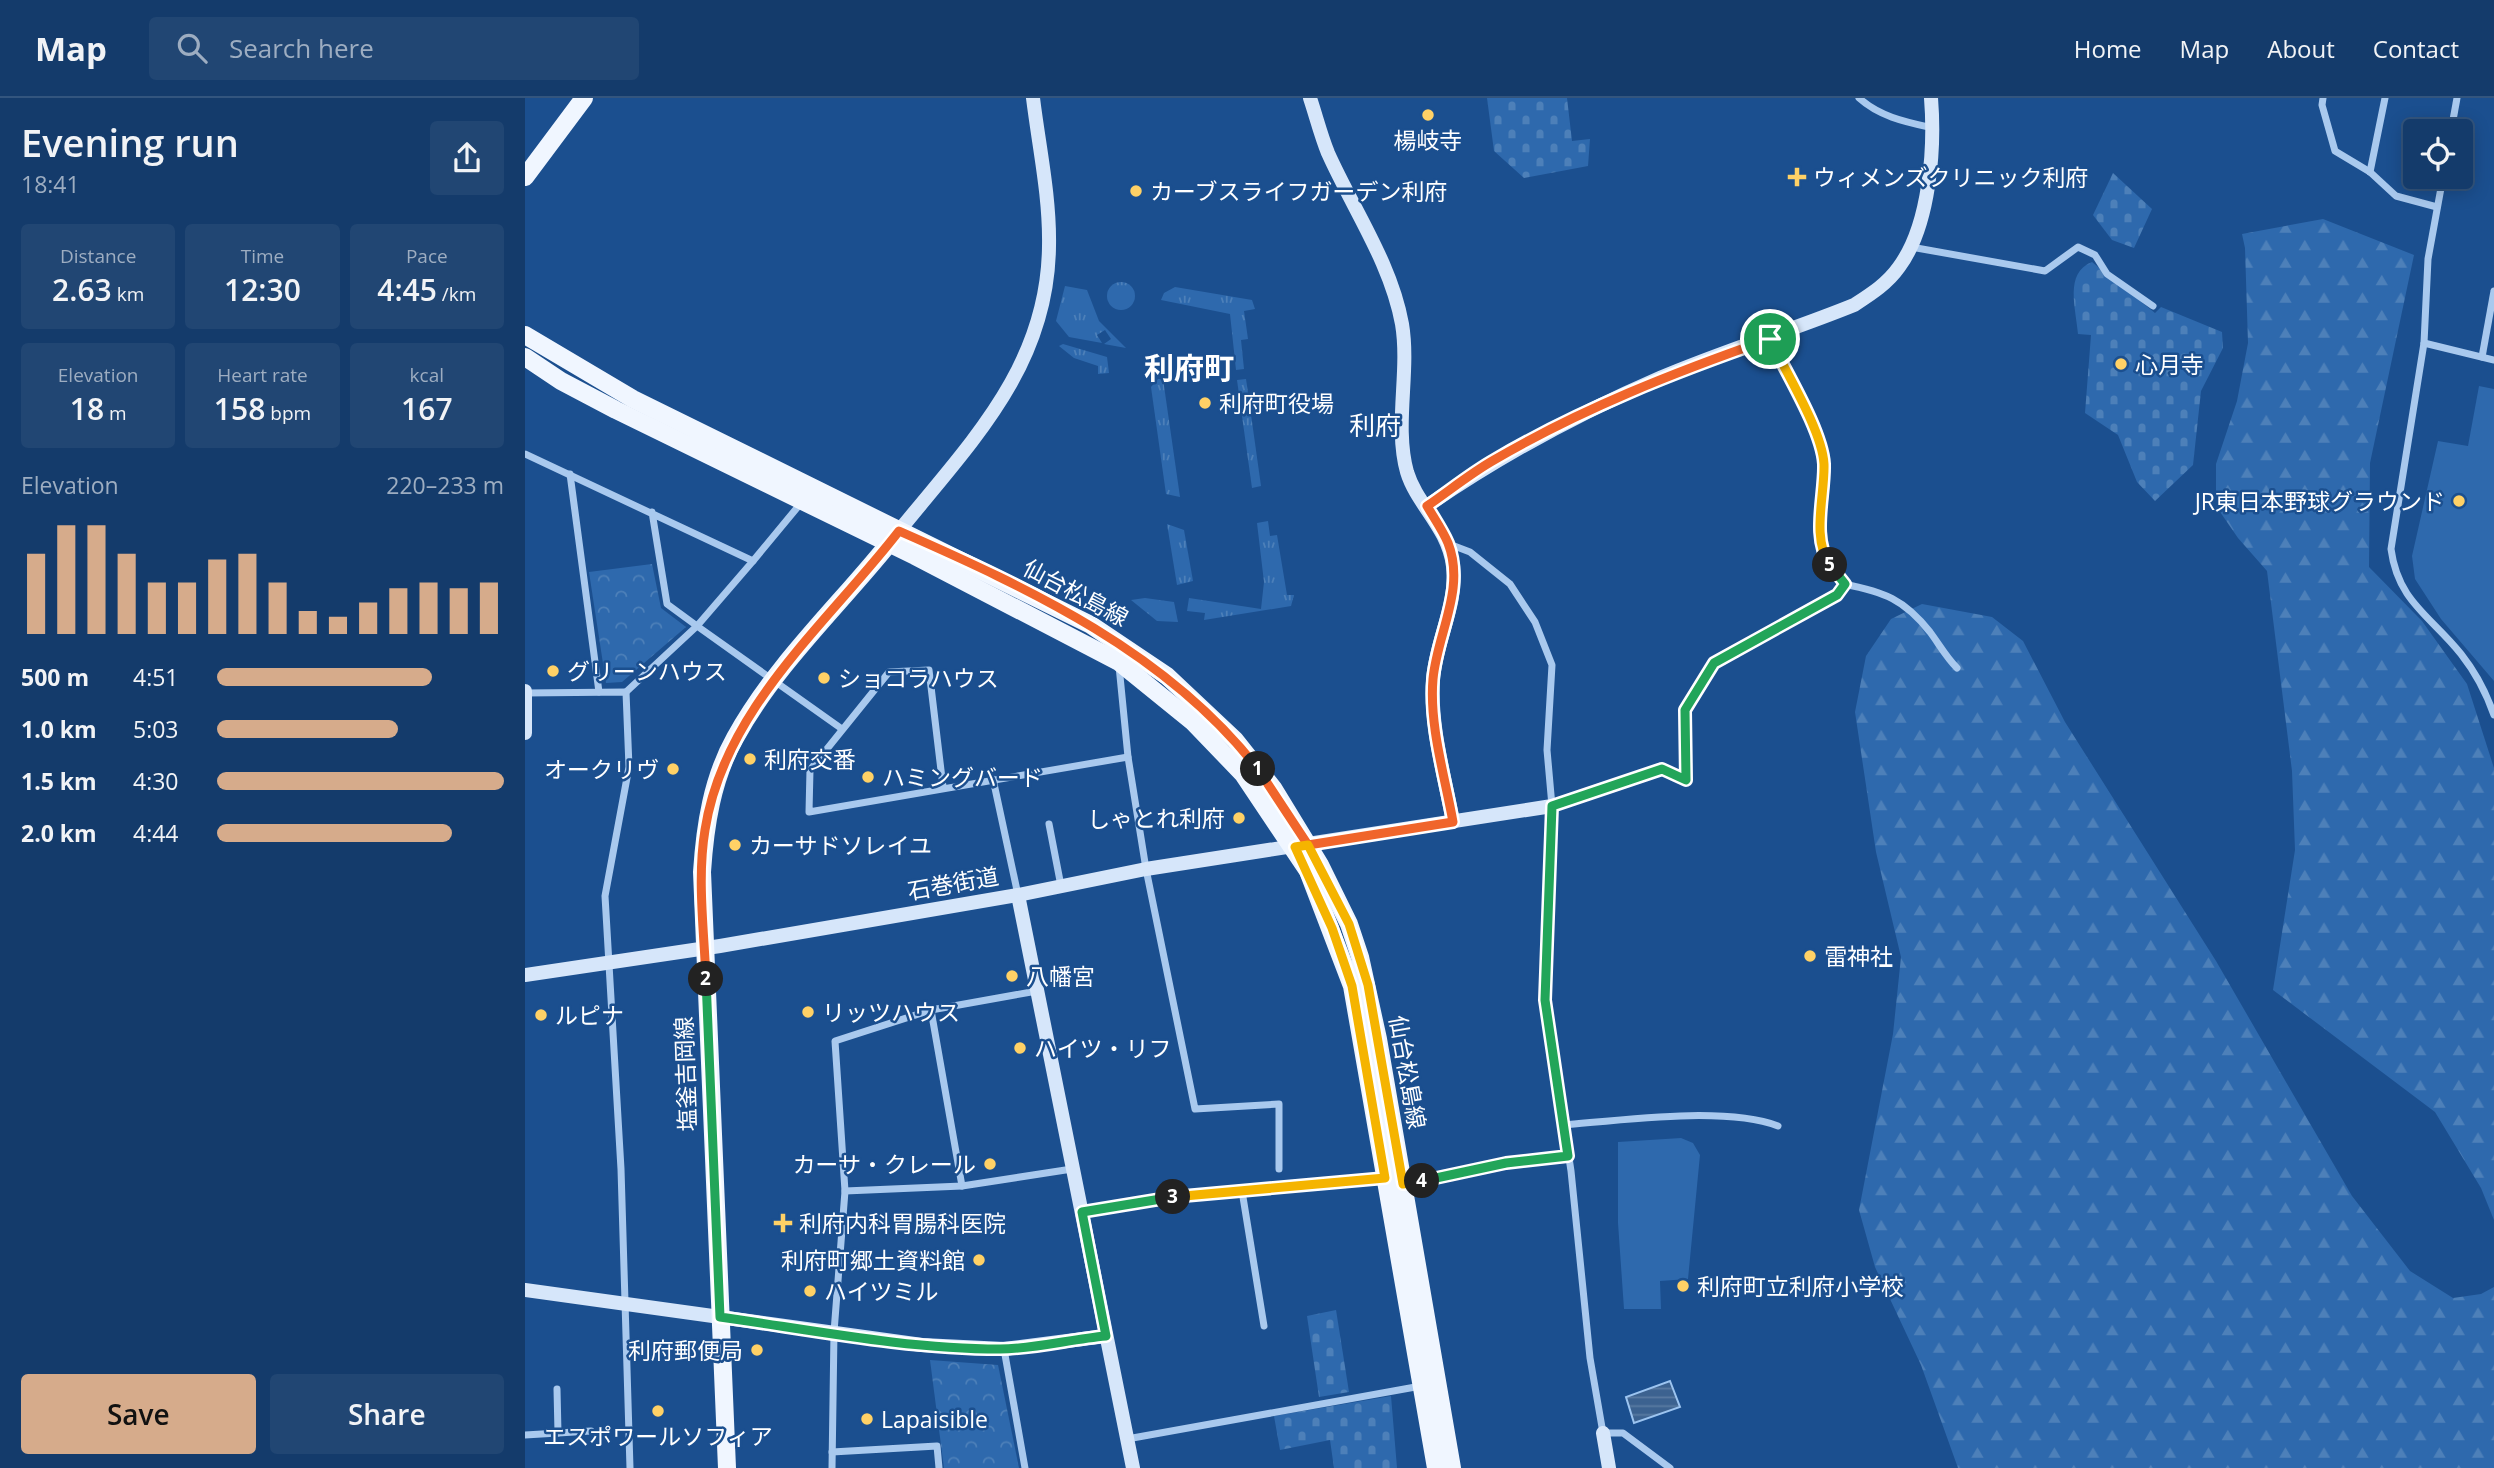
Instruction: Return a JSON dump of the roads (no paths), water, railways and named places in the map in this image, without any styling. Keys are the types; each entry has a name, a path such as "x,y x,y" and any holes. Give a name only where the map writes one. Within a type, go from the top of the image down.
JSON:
{"main road":[{"path":"525,177 584,98"},
{"name":"仙台松島線","path":"525,335 633,399 1119,662 1158,690 1223,751 1243,774 1301,846 1349,924 1368,985 1452,1468"},
{"name":"仙台松島線","path":"525,357 583,393 801,502 894,538 1091,625 1167,676 1235,740 1273,788 1301,846 1352,986 1436,1468"},
{"name":"塩釜吉岡線","path":"727,1468 702,872 704,831 714,790 734,738 776,679 894,538"}],"street":[{"path":"894,538 1001,402 1025,359 1039,324 1049,246 1033,98"},
{"path":"1310,98 1327,151 1396,299 1402,325 1404,455 1411,481 1448,544 1453,567 1453,601 1438,649 1433,681 1435,714 1453,822"},
{"path":"1859,98 1870,108 1898,120 1933,128"},
{"path":"1427,506 1493,461 1573,419 1661,377 1770,339 1854,305 1879,290 1899,268 1911,247 1927,190 1933,128 1931,98"},
{"path":"2323,98 2322,105 2335,151 2370,172 2396,196 2437,207"},
{"path":"2370,172 2385,98"},
{"path":"2453,119 2457,98"},
{"path":"2441,189 2428,259 2424,343 2391,549 2394,574 2411,603 2460,652 2484,686 2494,715"},
{"path":"1911,247 2045,271 2078,247 2095,255 2107,274 2153,306"},
{"path":"2481,357 2494,291"},
{"path":"1770,339 1818,438 1824,460 1820,530 1827,561 1845,584 1878,590 1901,601 1929,631 1957,668"},
{"path":"2424,343 2494,360"},
{"path":"525,454 753,561"},
{"path":"570,474 599,692"},
{"path":"525,733 525,692 626,692 697,626 801,502"},
{"path":"652,512 667,604 776,679 842,729"},
{"path":"1448,544 1470,552 1510,584 1544,642 1552,665 1547,750 1552,806 1545,1000 1565,1125 1590,1358 1609,1468"},
{"path":"993,779 1018,895 1146,869 1552,806 1662,769 1686,780 1685,710 1714,663 1837,595 1845,584"},
{"path":"1119,662 1128,757 1146,869 1195,1109 1279,1104 1279,1169"},
{"path":"943,787 929,670 889,672 810,770 809,813 943,787 1128,757"},
{"path":"626,692 629,767 605,896 621,1169 630,1468"},
{"path":"1049,824 1061,886"},
{"name":"石巻街道","path":"525,975 705,949 1018,895 1133,1468"},
{"path":"832,1468 834,1332 845,1191 835,1041 931,1010 1037,991"},
{"path":"931,1010 963,1186"},
{"path":"1565,1125 1652,1118 1758,1118 1778,1126"},
{"path":"1403,1184 1460,1175 1506,1163 1568,1156"},
{"path":"845,1191 963,1186 1073,1168"},
{"path":"1082,1212 1177,1197 1385,1178"},
{"path":"1242,1191 1263,1326"},
{"path":"525,1290 922,1345 1004,1349 1106,1336"},
{"path":"1004,1349 1025,1468"},
{"path":"1127,1438 1422,1386"},
{"path":"557,1389 558,1433"},
{"path":"525,1435 591,1431"},
{"path":"1603,1433 1623,1433 1669,1468"},
{"path":"832,1451 937,1446 939,1468"}],"place":[{"name":"楊岐寺","path":"1428,115"},
{"name":"ウィメンズクリニック利府","path":"1797,177"},
{"name":"カーブスライフガーデン利府","path":"1136,191"},
{"name":"心月寺","path":"2121,364"},
{"name":"利府町役場","path":"1205,403"},
{"name":"JR東日本野球グラウンド","path":"2459,501"},
{"name":"グリーンハウス","path":"553,671"},
{"name":"ショコラハウス","path":"824,678"},
{"name":"利府交番","path":"750,759"},
{"name":"オークリヴ","path":"673,769"},
{"name":"ハミングバード","path":"868,777"},
{"name":"しゃとれ利府","path":"1239,818"},
{"name":"カーサドソレイユ","path":"735,845"},
{"name":"雷神社","path":"1810,956"},
{"name":"八幡宮","path":"1012,976"},
{"name":"リッツハウス","path":"808,1012"},
{"name":"ルピナ","path":"541,1015"},
{"name":"ハイツ・リフ","path":"1020,1048"},
{"name":"カーサ・クレール","path":"990,1164"},
{"name":"利府内科胃腸科医院","path":"783,1223"},
{"name":"利府町郷土資料館","path":"979,1260"},
{"name":"利府町立利府小学校","path":"1683,1286"},
{"name":"ハイツミル","path":"810,1291"},
{"name":"利府郵便局","path":"757,1350"},
{"name":"エスポワールソフィア","path":"658,1411"},
{"name":"Lapaisible","path":"867,1419"}],"district":[{"name":"利府町","path":"1189,367"},
{"name":"利府","path":"1375,425"}]}
